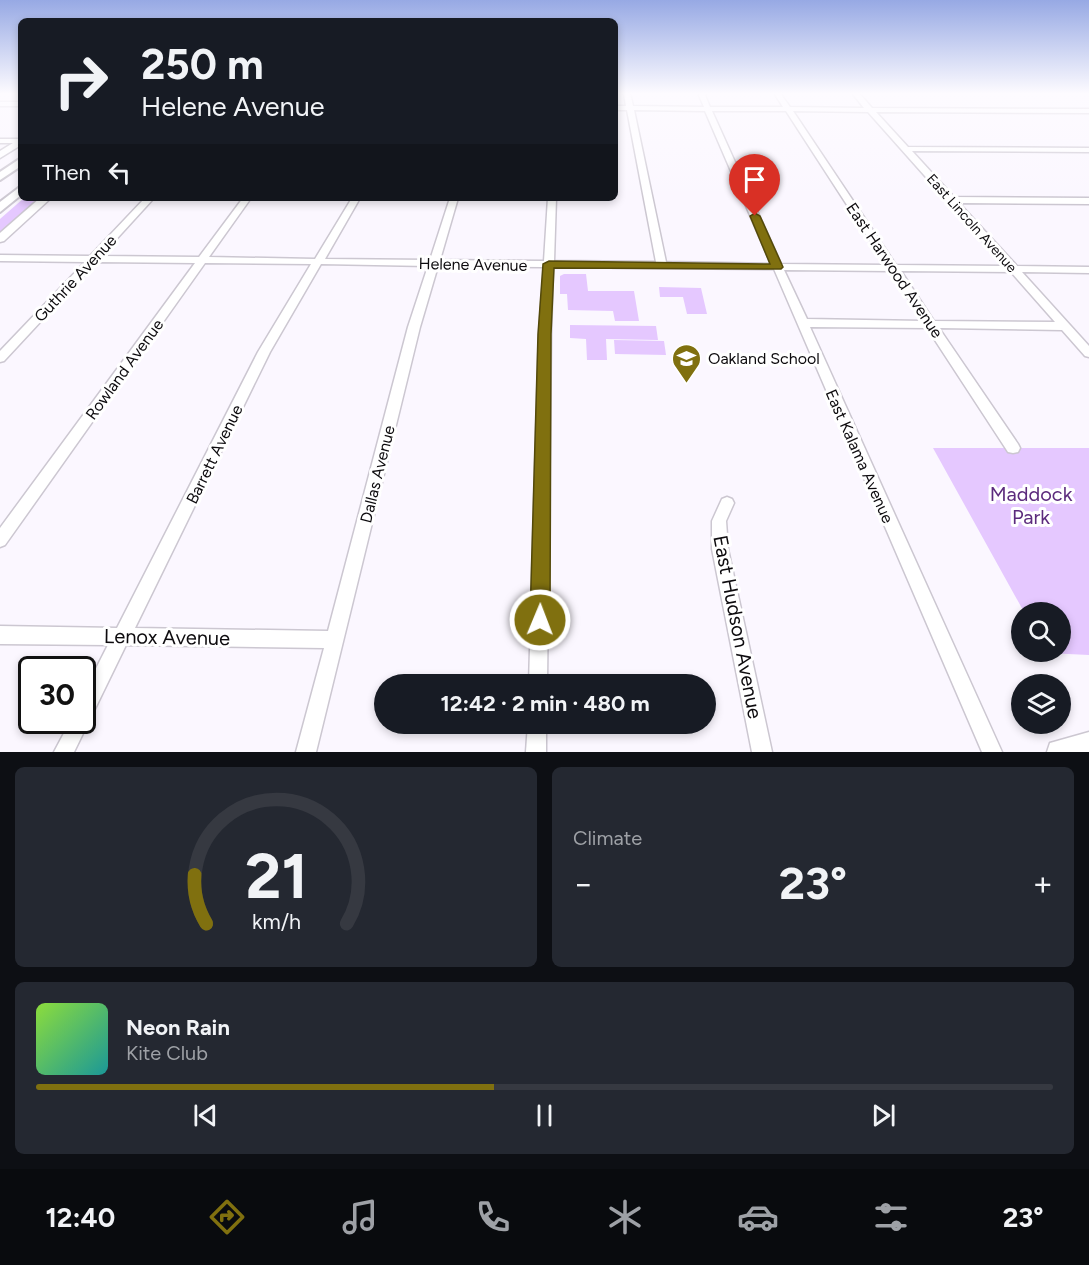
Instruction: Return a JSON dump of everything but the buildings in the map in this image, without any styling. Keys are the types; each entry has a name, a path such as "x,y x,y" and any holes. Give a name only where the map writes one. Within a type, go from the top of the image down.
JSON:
{"highway":[{"path":"0,177 18,163"},
{"path":"0,208 18,192"}],"main road":[{"path":"0,155 18,143"},
{"path":"0,239 43,201"},
{"path":"1059,752 1089,744"}],"street":[{"path":"634,128 662,266"},
{"name":"East Kalama Avenue","path":"717,128 992,752"},
{"name":"East Harwood Avenue","path":"800,128 1013,448"},
{"name":"East Lincoln Avenue","path":"886,128 1089,353"},
{"path":"0,141 18,141"},
{"path":"905,149 1089,150"},
{"path":"951,200 1089,201"},
{"name":"Guthrie Avenue","path":"0,358 147,201"},
{"name":"Rowland Avenue","path":"0,540 245,201"},
{"name":"Barrett Avenue","path":"96,691 264,352 354,201"},
{"name":"Dallas Avenue","path":"306,752 414,327 453,201"},
{"path":"538,674 545,334 552,201"},
{"name":"Helene Avenue","path":"0,258 1089,270"},
{"path":"802,322 1065,326"},
{"name":"East Hudson Avenue","path":"727,503 719,521 720,549 762,752"},
{"name":"Lenox Avenue","path":"0,634 335,640"},
{"name":"Barrett Avenue","path":"64,752 74,734"},
{"path":"536,752 537,734"}],"green space":[{"path":"21,201 38,201 0,234 0,219"},
{"path":"586,274 588,291 634,291 639,321 615,321 613,311 568,310 567,294 560,294 560,276"},
{"path":"659,287 701,288 707,314 687,314 683,297 660,297"},
{"path":"570,325 656,326 658,340 606,339 607,360 587,360 586,339 570,338"},
{"path":"614,340 664,341 666,355 615,354"},
{"name":"Maddock Park","path":"933,448 1089,448 1089,655 1071,654 1071,602 1018,602"}],"place":[{"name":"Oakland School","path":"687,384"}],"route":[{"path":"540,620 545,334 549,264 777,267 755,216"}]}
